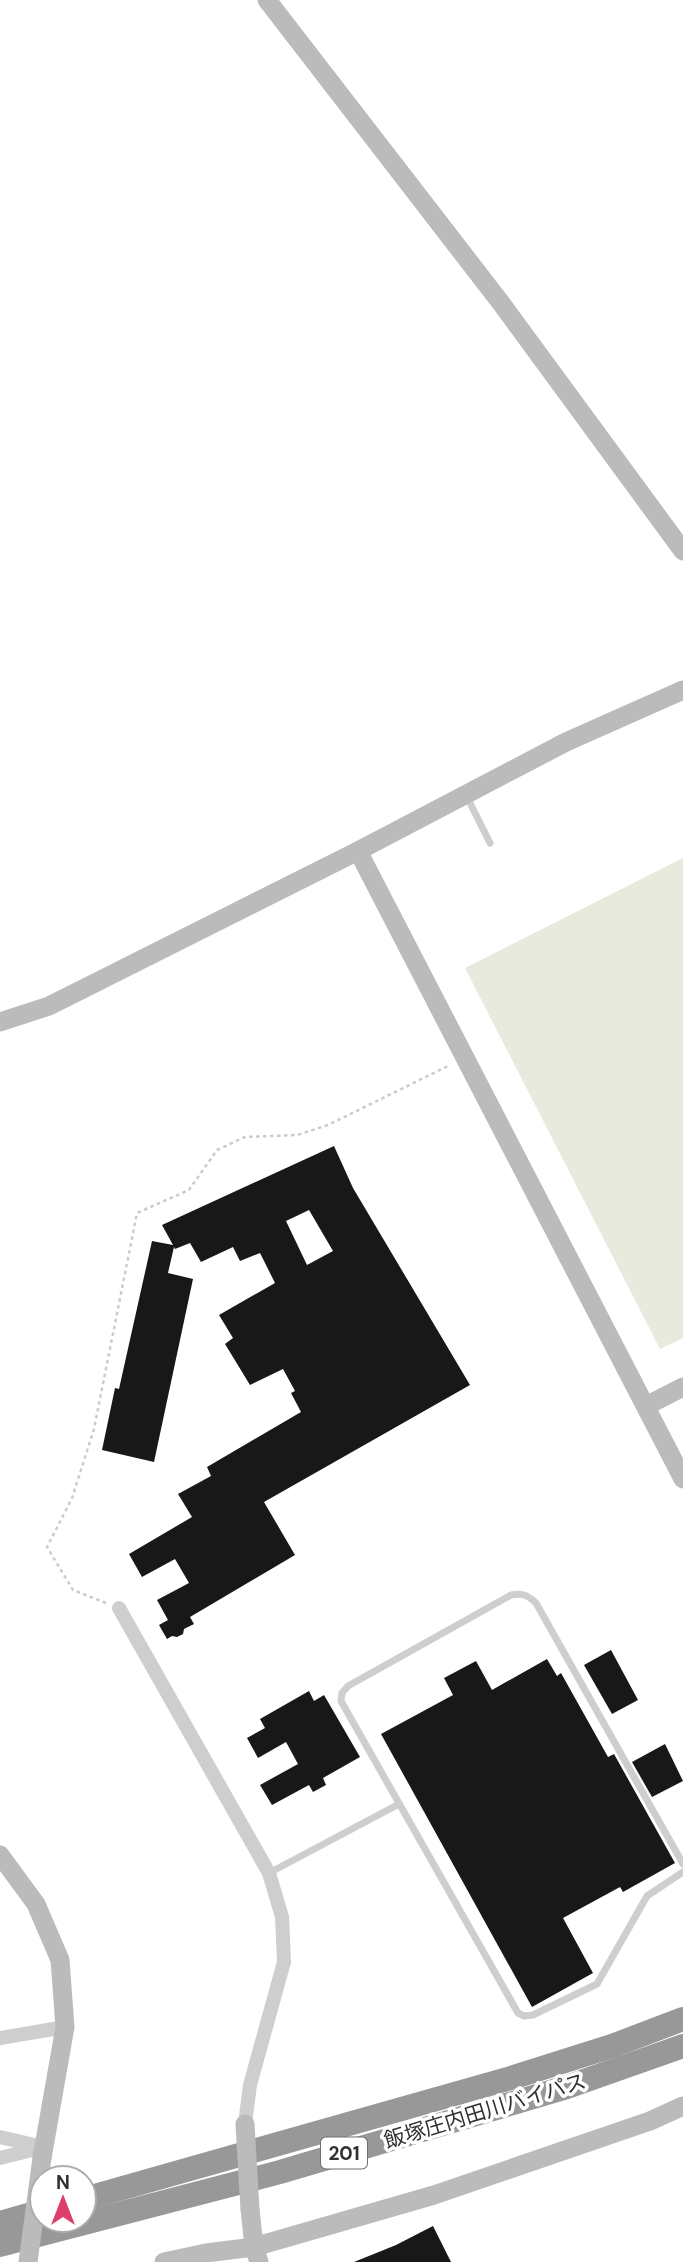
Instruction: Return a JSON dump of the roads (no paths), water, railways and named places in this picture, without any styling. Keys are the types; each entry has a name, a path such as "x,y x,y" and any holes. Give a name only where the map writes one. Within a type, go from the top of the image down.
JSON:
{"highway":[{"name":"飯塚庄内田川バイパス","path":"98,2195 511,2078 612,2046 683,2019"},
{"name":"飯塚庄内田川バイパス","path":"0,2245 280,2172 568,2087 683,2046"},
{"path":"0,2222 28,2215"}],"street":[{"path":"267,0 501,303 683,551"},
{"path":"1,1017 48,1006 358,851 566,742 683,690"},
{"path":"358,851 683,1479"},
{"path":"646,1406 683,1387"},
{"path":"119,1608 269,1873 282,1917 284,1962 250,2085 245,2124 250,2209 257,2255"},
{"path":"0,1855 36,1904 50,1932 60,1960 65,2027 43,2152 28,2262"},
{"path":"0,2038 65,2027"},
{"path":"164,2262 206,2253 257,2255 650,2121 683,2107"},
{"path":"0,2137 43,2152"},
{"path":"0,2158 43,2152"}],"lane":[{"path":"466,794 490,843"},
{"path":"683,1864 536,1603 529,1596 521,1593 511,1595 348,1686 342,1693 341,1701 518,2013 524,2016 533,2015 597,1984 647,1896 683,1872"},
{"path":"269,1873 399,1804"}]}
